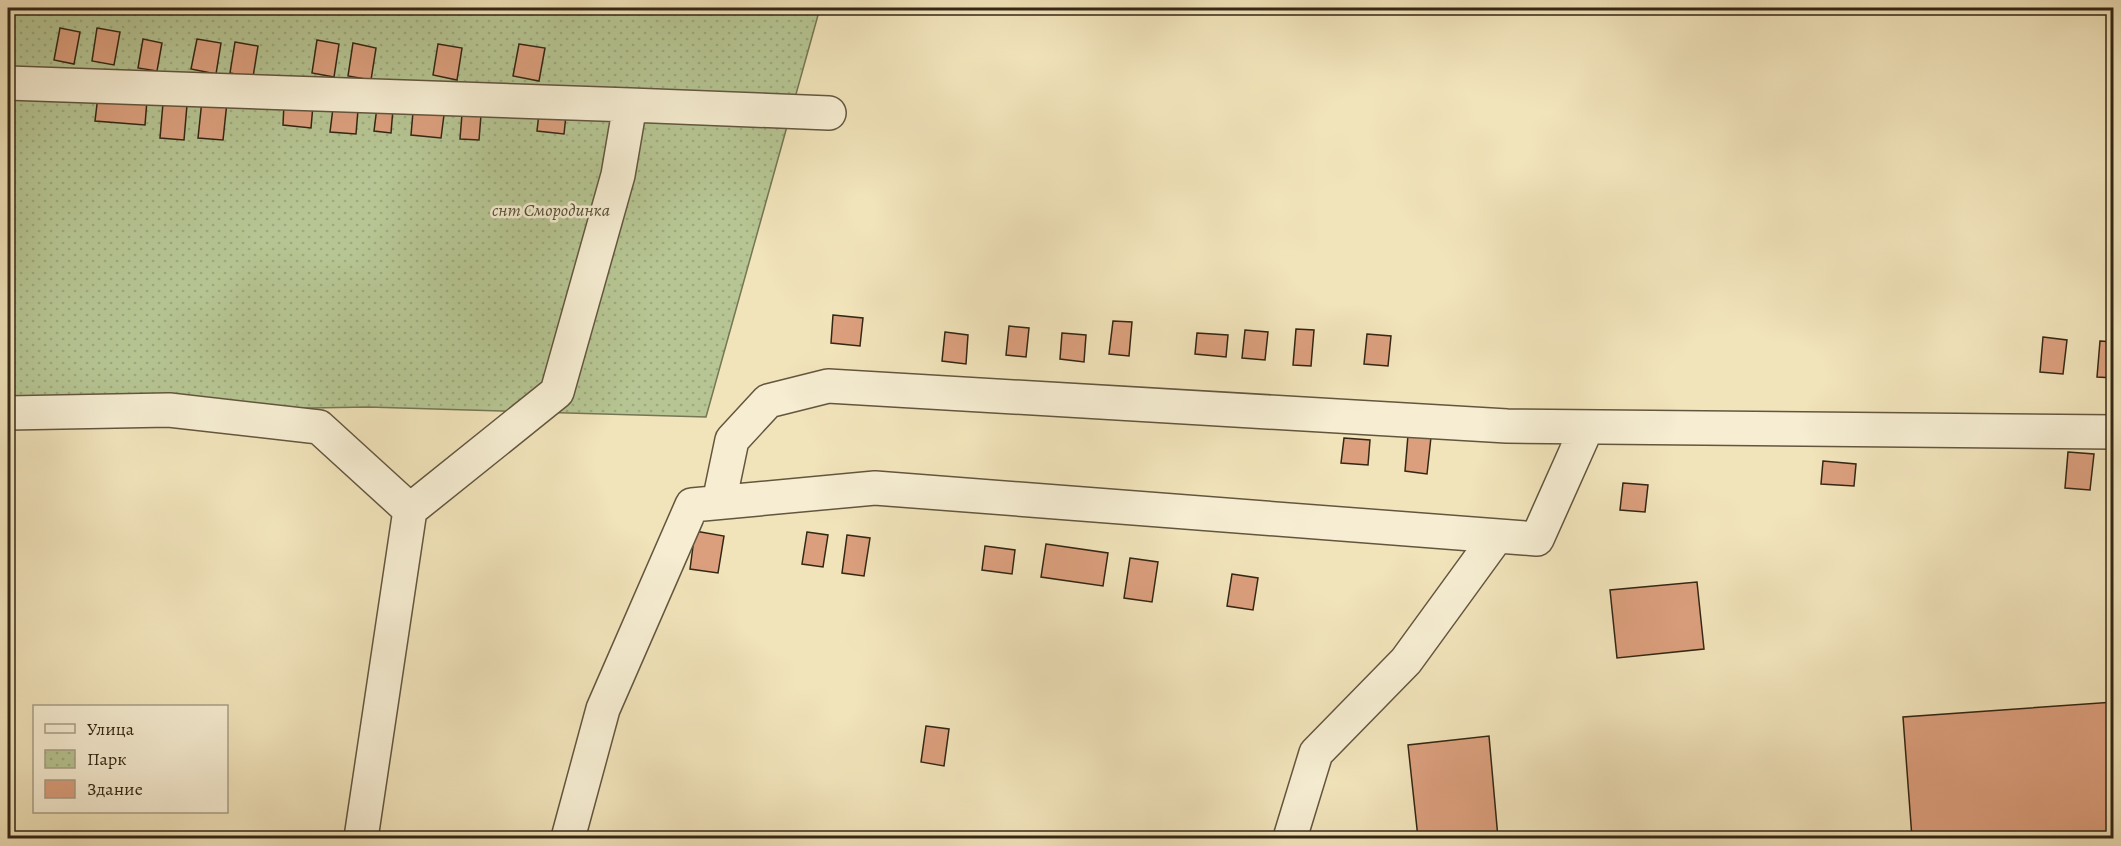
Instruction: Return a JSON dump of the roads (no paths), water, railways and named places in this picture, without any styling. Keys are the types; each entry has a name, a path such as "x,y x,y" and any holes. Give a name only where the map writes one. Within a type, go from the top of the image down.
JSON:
{"street":[{"path":"8,83 829,113"},
{"path":"361,838 410,510 557,392 618,175 630,105"},
{"path":"718,502 732,440 768,401 828,386 1495,425 2114,432"},
{"path":"8,412 169,410 319,427 410,510"},
{"path":"568,838 603,709 692,505 875,488 1537,539 1587,427"},
{"path":"1290,838 1316,753 1406,661 1497,536"}],"park label":[{"name":"снт Смородинка","path":"551,210"}]}
